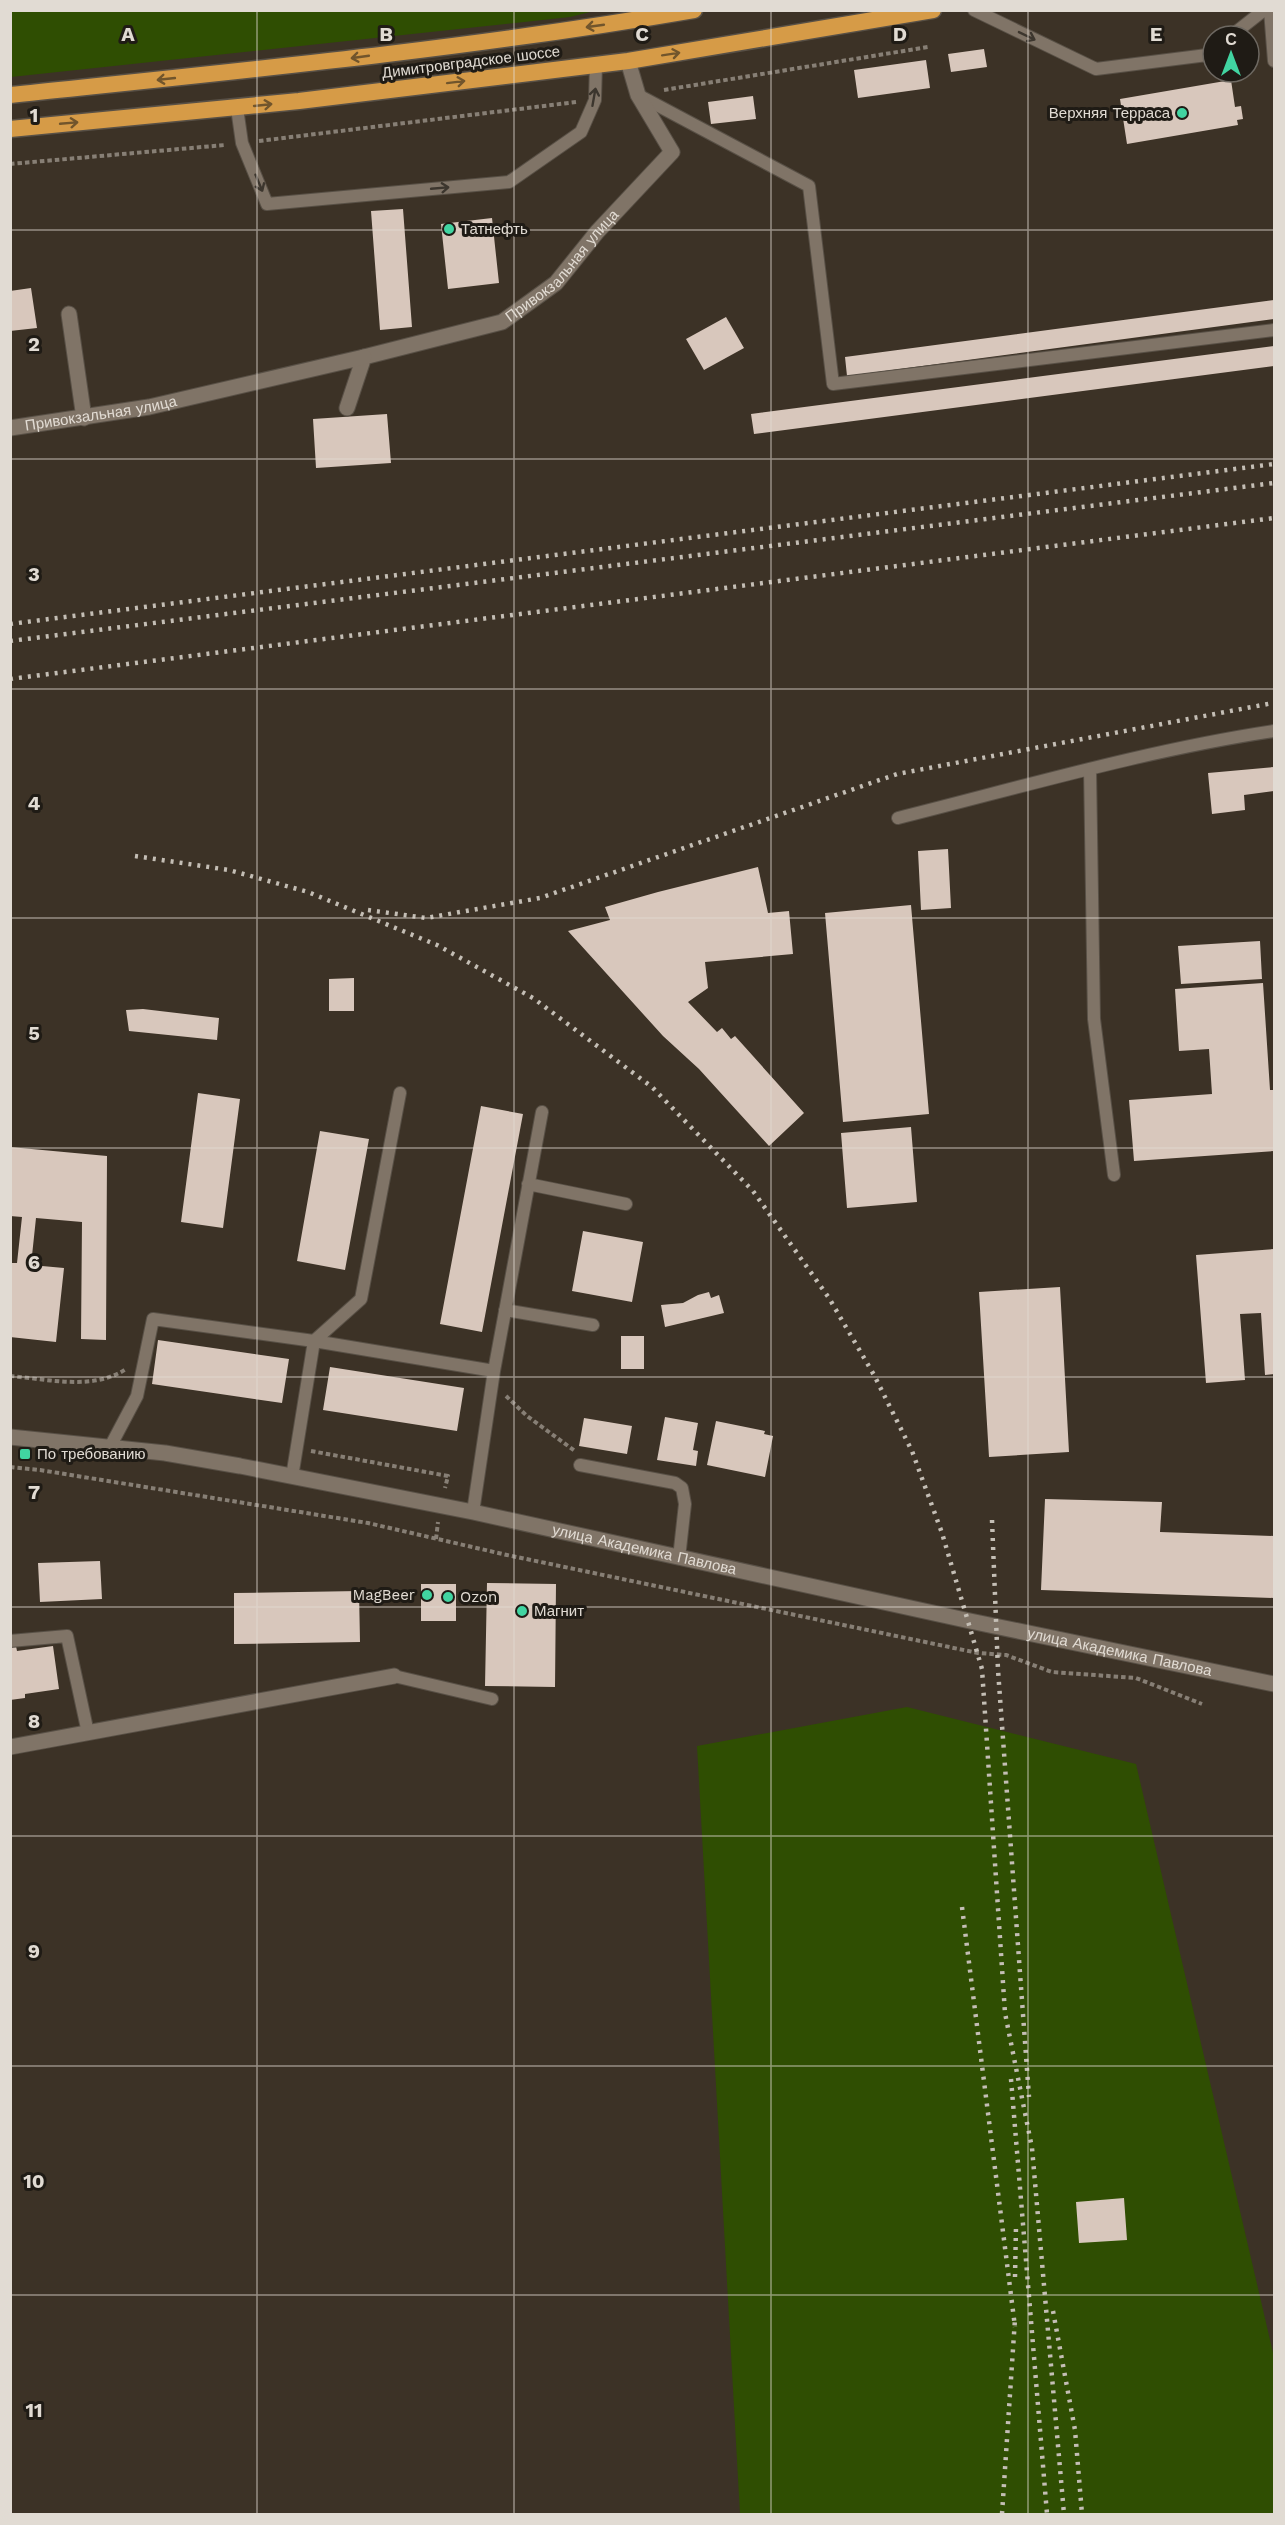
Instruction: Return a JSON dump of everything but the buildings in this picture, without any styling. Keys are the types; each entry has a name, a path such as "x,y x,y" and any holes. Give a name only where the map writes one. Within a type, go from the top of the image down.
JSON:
{"highway":[{"name":"Димитровградское шоссе","path":"10,95 292,66 626,16 694,10"},
{"name":"Димитровградское шоссе","path":"10,129 237,108 628,61 933,10"}],"street":[{"path":"628,61 638,94"},
{"name":"Привокзальная улица","path":"10,428 149,407 502,322 556,283 597,232 672,152 638,94"},
{"path":"69,314 84,418"},
{"path":"346,408 364,357"},
{"name":"улица Академика Павлова","path":"10,1437 110,1447 240,1466 473,1512 1275,1684"},
{"path":"10,1747 394,1676"}],"lane":[{"path":"974,10 1096,69 1201,56"},
{"path":"1246,24 1264,10"},
{"path":"1270,10 1275,61"},
{"path":"237,108 242,143 267,204 509,182 581,132 596,100 596,64"},
{"path":"638,94 809,186 832,384 1275,330"},
{"path":"898,818 1090,769 1275,730"},
{"path":"1090,769 1094,1019 1114,1175"},
{"path":"292,1477 314,1341 361,1299 400,1094"},
{"path":"473,1512 494,1371 542,1112"},
{"path":"528,1184 626,1204"},
{"path":"505,1310 594,1325"},
{"path":"110,1447 137,1396 153,1319 314,1341 494,1371"},
{"path":"580,1465 675,1483 682,1488 685,1504 679,1558"},
{"path":"10,1641 67,1636 88,1732"},
{"path":"394,1676 492,1699"}],"path":[{"path":"638,94 928,47"},
{"path":"10,164 242,143 596,100"},
{"path":"10,1376 81,1383 112,1378 145,1357"},
{"path":"10,1467 368,1523 507,1556 967,1651 1006,1655 1052,1672 1136,1678 1202,1704"}],"green space":[{"path":"10,11 594,11 570,17 11,77"},
{"path":"907,1707 1136,1764 1274,2357 1274,2514 740,2514 697,1746"}],"railway":[{"path":"10,624 1274,464"},
{"path":"10,641 1274,483"},
{"path":"10,679 1274,518"},
{"path":"368,910 426,918 540,898 897,774 1273,703"},
{"path":"135,856 229,870 308,892 437,945 533,998 652,1087 753,1191 829,1298 874,1375 912,1451 942,1533 982,1669 1005,2013 1032,2148 1064,2514"},
{"path":"992,1520 998,1670 1029,2097"},
{"path":"962,1907 1015,2327"},
{"path":"1011,2079 1047,2514"},
{"path":"1015,2277 1016,2226"},
{"path":"1053,2311 1075,2430 1082,2514"},
{"path":"1002,2514 1015,2319"}],"place":[{"name":"Верхняя Терраса","path":"1182,113"},
{"name":"Татнефть","path":"449,229"},
{"name":"По требованию","path":"25,1454"},
{"name":"MagBeer","path":"427,1595"},
{"name":"Ozon","path":"448,1597"},
{"name":"Магнит","path":"522,1611"}]}
